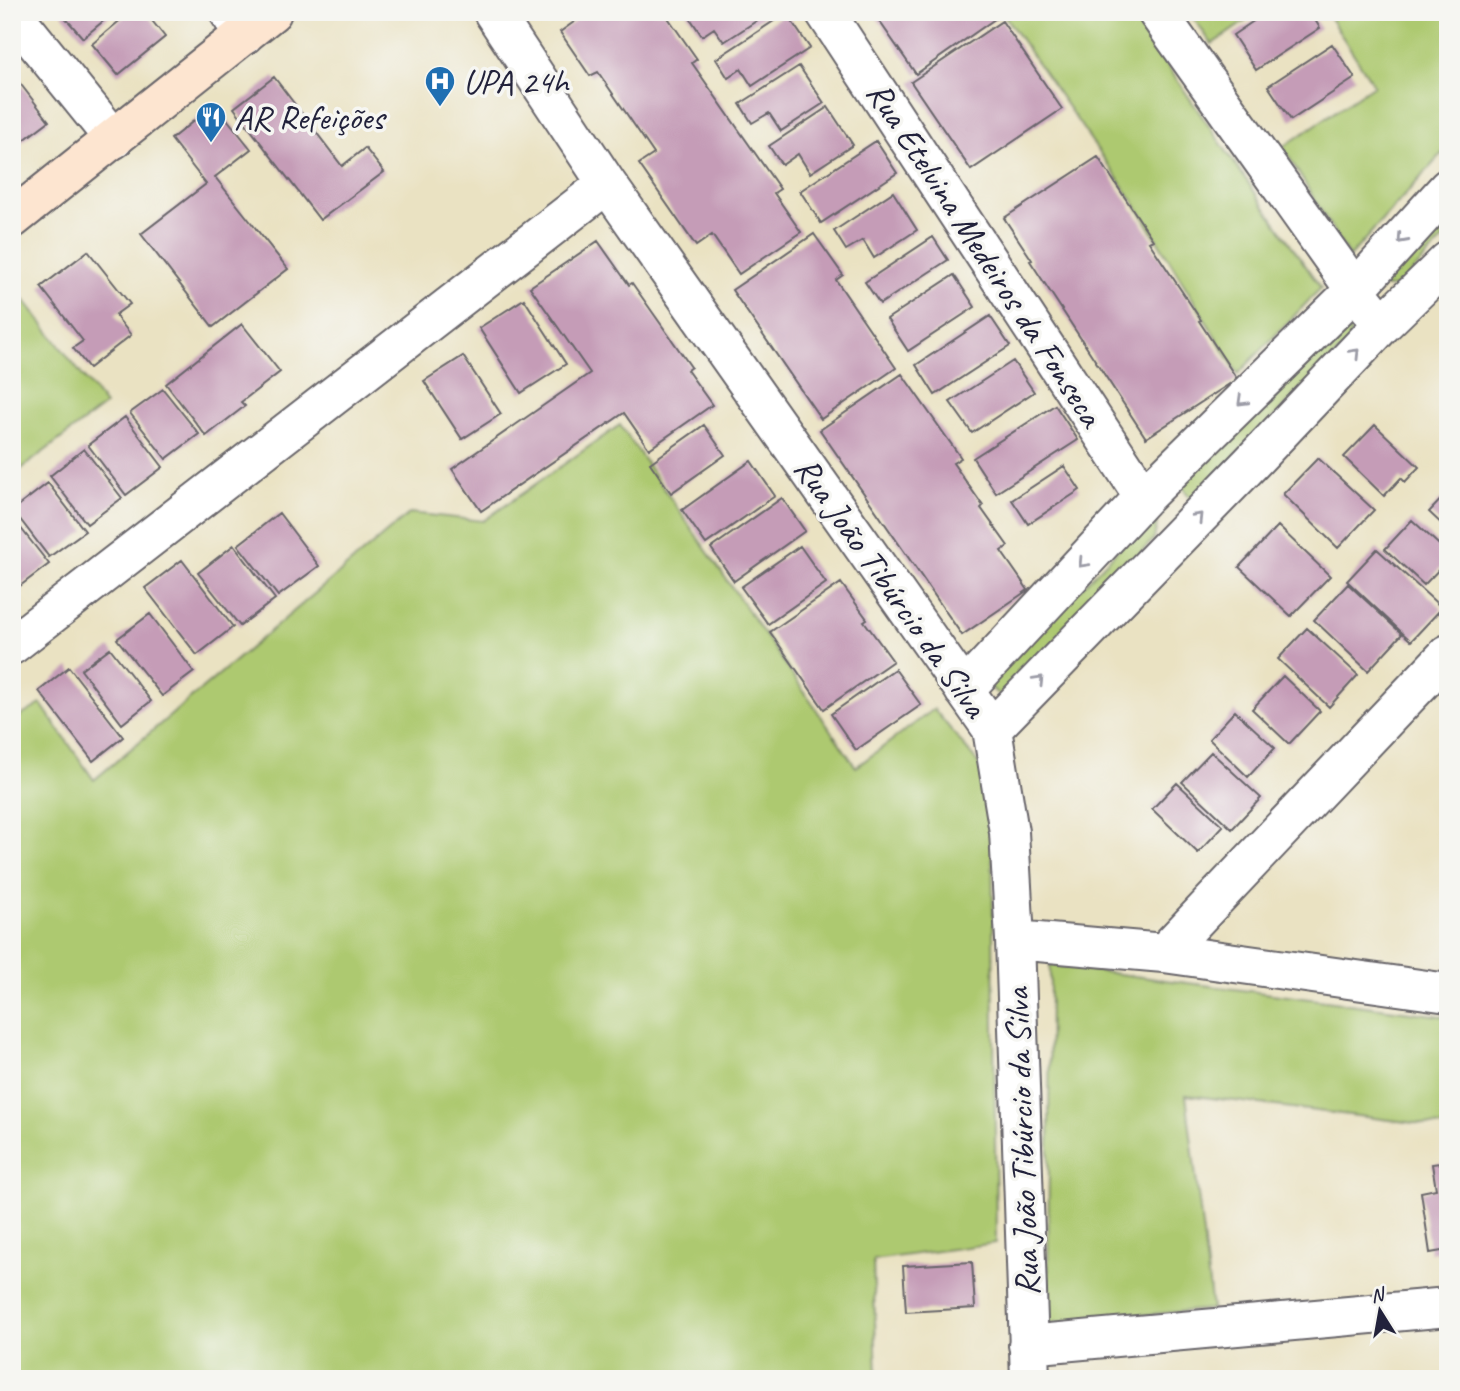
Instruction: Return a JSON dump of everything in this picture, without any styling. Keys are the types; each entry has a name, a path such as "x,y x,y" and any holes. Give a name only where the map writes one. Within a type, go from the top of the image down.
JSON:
{"main road":[{"path":"12,219 114,139 249,20"}],"street":[{"name":"Rua João Tibúrcio da Silva","path":"494,12 607,184 992,729 1009,832 1029,1362"},
{"name":"Rua Etelvina Medeiros da Fonseca","path":"825,12 1144,497"},
{"path":"1157,12 1382,325"},
{"path":"12,13 114,139"},
{"path":"12,645 607,184"},
{"path":"964,690 1144,497 1355,290 1448,188"},
{"path":"992,729 1382,325 1448,261"},
{"path":"1164,953 1448,654"},
{"path":"1015,940 1164,953 1448,993"},
{"path":"1029,1362 1448,1307"}],"green space":[{"path":"1002,12 1130,12 1321,288 1238,374 1138,208"},
{"path":"1189,12 1259,12 1212,44"},
{"path":"1326,12 1448,12 1448,147 1349,257 1283,147 1374,85"},
{"path":"1448,205 1448,234 1401,284 1384,287 1382,281"},
{"path":"12,284 105,405 12,476"},
{"path":"1345,323 1352,328 1349,342 1193,498 1188,495 1183,487 1185,478"},
{"path":"620,425 856,767 934,709 983,769 992,817 996,1243 873,1260 877,1379 12,1379 12,721 41,704 94,780 410,513 483,521"},
{"path":"1152,514 1157,524 1154,539 1002,696 994,691 989,684"},
{"path":"1050,965 1448,1017 1448,1127 1186,1095 1212,1309 1048,1323"}],"building":[{"path":"114,12 83,38 62,14"},
{"path":"130,12 145,12 165,37 118,75 92,44"},
{"path":"588,12 664,12 697,59 692,63 780,189 774,193 801,232 739,274 712,235 696,246 639,164 654,154 598,72 590,76 560,32"},
{"path":"686,12 770,12 724,42 714,28 702,36"},
{"path":"873,12 996,12 999,16 916,74"},
{"path":"1267,12 1310,12 1320,28 1256,70 1233,35"},
{"path":"786,13 810,48 752,86 741,69 728,78 716,59"},
{"path":"1002,21 1062,109 971,170 911,82"},
{"path":"1332,44 1355,78 1291,120 1268,86"},
{"path":"799,66 824,103 781,131 769,113 752,123 740,104"},
{"path":"12,73 49,121 12,149"},
{"path":"274,77 342,166 365,148 384,172 320,220 234,108"},
{"path":"215,104 251,149 215,177 288,269 213,327 141,234 206,184 171,139"},
{"path":"828,107 853,145 810,173 798,154 782,165 769,146"},
{"path":"876,141 897,173 821,223 800,191"},
{"path":"1098,157 1153,240 1149,242 1237,379 1146,438 1004,218"},
{"path":"893,192 917,230 874,258 863,240 846,250 834,231"},
{"path":"814,234 843,275 836,280 896,368 821,419 732,290"},
{"path":"933,237 948,260 880,304 865,282"},
{"path":"598,241 629,285 632,283 691,367 687,370 712,405 649,449 624,413 481,511 452,469 590,373 530,287"},
{"path":"88,251 130,304 115,315 131,335 89,368 73,348 83,341 41,287"},
{"path":"954,275 975,307 908,351 887,319"},
{"path":"524,299 566,364 521,393 479,328"},
{"path":"990,316 1010,346 935,395 916,365"},
{"path":"242,324 280,372 241,402 245,406 206,436 166,384"},
{"path":"463,356 501,414 462,439 424,381"},
{"path":"1013,361 1034,392 972,433 950,402"},
{"path":"902,374 961,458 953,463 1008,546 1001,551 1028,590 962,635 820,430"},
{"path":"163,389 199,434 166,459 130,413"},
{"path":"1055,405 1078,440 996,493 973,458"},
{"path":"125,417 163,467 126,495 88,445"},
{"path":"704,425 725,455 671,493 650,463"},
{"path":"1375,425 1419,467 1405,482 1401,478 1384,496 1344,457"},
{"path":"84,449 122,498 87,524 50,476"},
{"path":"1318,458 1374,510 1338,548 1283,494"},
{"path":"751,461 775,496 706,544 682,510"},
{"path":"1064,466 1080,490 1028,524 1012,500"},
{"path":"48,483 85,531 49,557 13,510"},
{"path":"1448,492 1448,530 1429,512"},
{"path":"782,498 805,531 734,581 711,548"},
{"path":"279,513 319,566 278,596 238,545"},
{"path":"12,517 49,564 12,592"},
{"path":"1412,520 1448,553 1448,560 1424,585 1385,549"},
{"path":"1278,526 1330,576 1291,616 1239,567"},
{"path":"234,545 275,599 240,626 198,573"},
{"path":"800,546 826,583 768,624 741,587"},
{"path":"1377,549 1442,608 1411,641 1347,581"},
{"path":"182,560 233,627 197,655 145,588"},
{"path":"841,583 893,661 824,709 770,632"},
{"path":"1348,584 1402,634 1368,671 1314,620"},
{"path":"150,614 194,672 162,696 117,639"},
{"path":"1307,628 1358,675 1329,707 1278,659"},
{"path":"110,648 151,701 122,724 81,670"},
{"path":"69,667 123,737 93,761 39,691"},
{"path":"895,669 921,705 856,750 831,714"},
{"path":"1283,676 1320,711 1289,744 1252,709"},
{"path":"1235,711 1275,748 1248,777 1209,739"},
{"path":"1211,752 1261,798 1232,829 1182,782"},
{"path":"1177,783 1223,826 1198,853 1152,809"},
{"path":"1448,1162 1448,1250 1430,1253 1421,1192 1436,1189 1432,1164"},
{"path":"972,1262 975,1308 906,1312 903,1266"}],"place":[{"name":"UPA 24h","path":"440,108"},
{"name":"AR Refeições","path":"211,144"}]}
